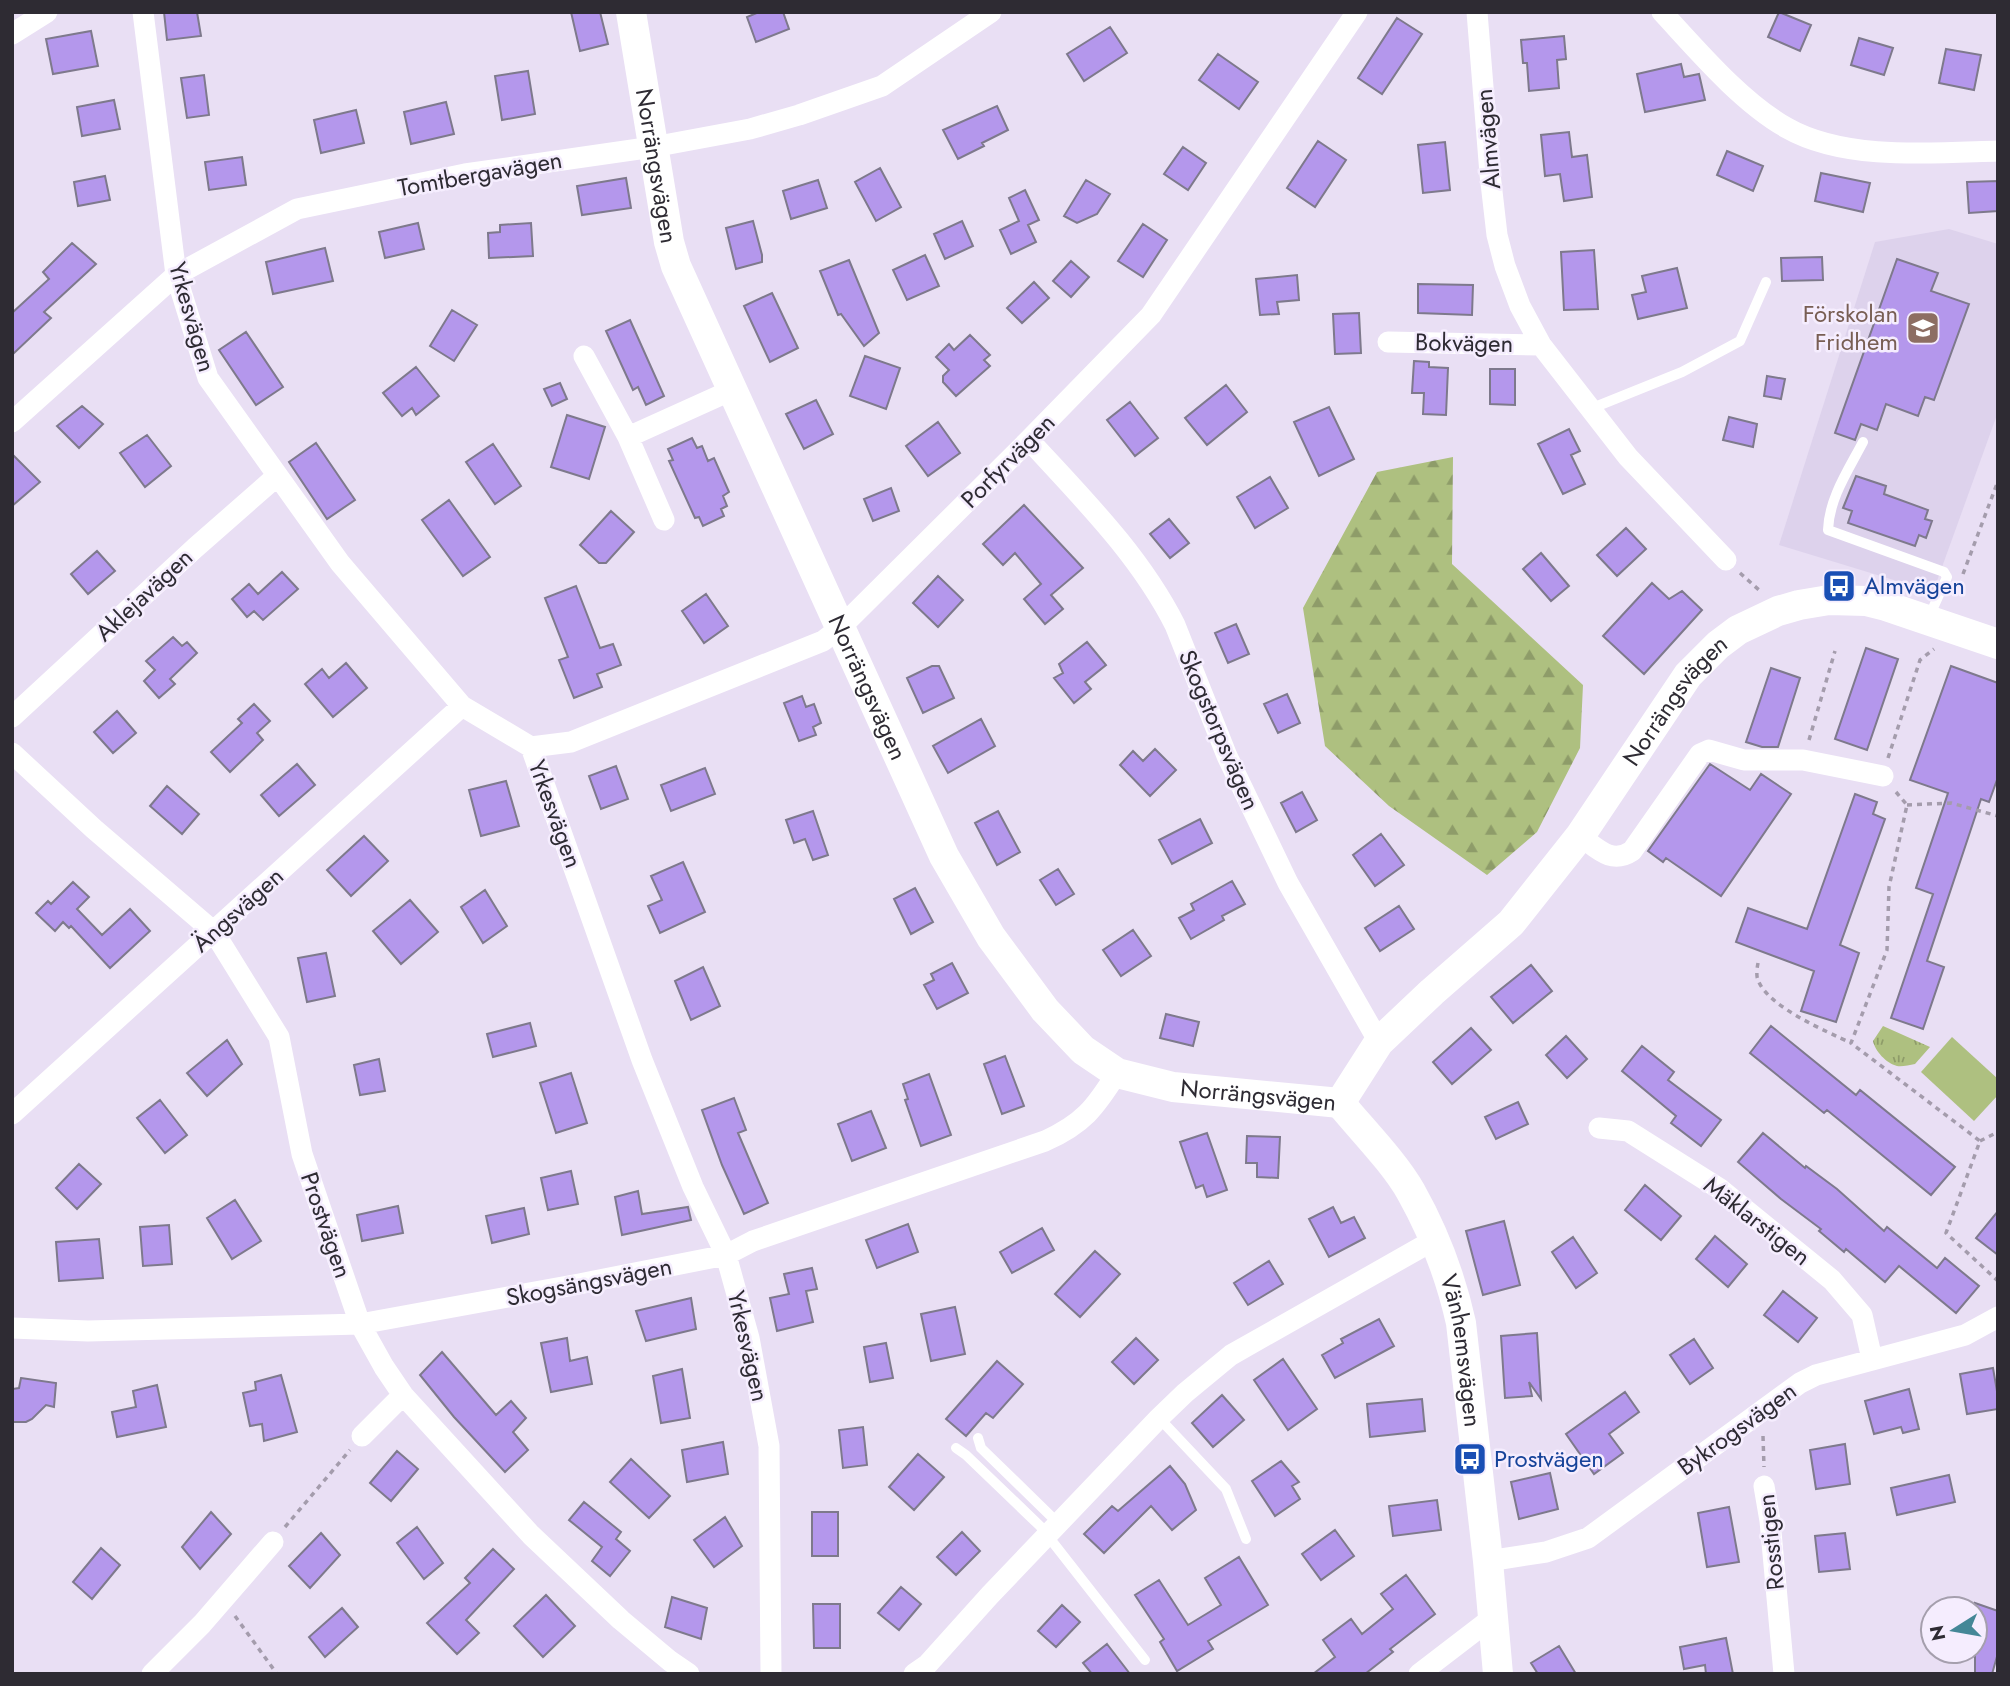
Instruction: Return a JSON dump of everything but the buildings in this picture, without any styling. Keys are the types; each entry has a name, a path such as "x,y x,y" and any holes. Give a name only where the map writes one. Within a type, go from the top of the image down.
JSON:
{"street":[{"path":"12,34 47,12"},
{"name":"Yrkesvägen","path":"143,12 176,275 208,378 340,563 462,706 531,747 642,1060 693,1187 726,1255 749,1338 769,1446 771,1674"},
{"name":"Norrängsvägen","path":"631,12 669,242 676,266 944,856 991,937 1022,980 1083,1050 1117,1073 1173,1087 1340,1103 1379,1042 1511,923 1580,836 1688,675 1718,645 1738,630 1778,611 1799,605 1829,600 1866,601 1998,644"},
{"name":"Tomtbergavägen","path":"12,422 176,275 297,209 465,174 653,147 750,129 882,86 990,12"},
{"name":"Porfyrvägen","path":"531,747 571,742 823,641 840,628 1151,316 1357,12"},
{"name":"Almvägen","path":"1478,12 1497,235 1520,306 1541,345 1628,457 1726,560"},
{"path":"1662,12 1729,82 1760,109 1788,128 1814,139 1884,153 1998,151"},
{"name":"Bokvägen","path":"1388,342 1541,345"},
{"path":"584,356 628,437 664,520"},
{"path":"628,437 732,390"},
{"name":"Skogstorpsvägen","path":"1030,440 1128,551 1166,606 1227,756 1288,883 1379,1042"},
{"name":"Aklejavägen","path":"12,717 277,476"},
{"name":"Ängsvägen","path":"12,1114 462,706"},
{"path":"1580,836 1606,855 1616,858 1632,852 1700,754 1709,750 1744,760 1803,760 1882,776"},
{"name":"Prostvägen","path":"12,753 94,829 214,932 279,1037 302,1154 360,1324 403,1395 531,1535 621,1620 689,1674"},
{"name":"Skogsängsvägen","path":"12,1328 88,1331 360,1324 726,1255 753,1241 1068,1131 1101,1099 1117,1073"},
{"name":"Vänhemsvägen","path":"1340,1103 1410,1190 1450,1280 1461,1323 1498,1674"},
{"name":"Mäklarstigen","path":"1599,1128 1628,1131 1720,1189 1832,1280 1863,1315 1872,1359"},
{"path":"914,1674 927,1665 990,1595 1185,1393 1231,1355 1434,1240"},
{"name":"Bykrogsvägen","path":"1488,1561 1546,1552 1588,1538 1800,1382 1872,1359 1965,1335 1998,1317"},
{"path":"362,1436 403,1395"},
{"name":"Rosstigen","path":"1764,1486 1770,1521 1784,1674"},
{"path":"152,1674 223,1600 273,1542"},
{"path":"1419,1674 1492,1618"}],"lane":[{"path":"1590,409 1682,372 1740,341 1766,282"},
{"path":"1863,442 1838,490 1829,517 1828,530 1944,572 1947,577 1937,623"},
{"path":"1159,1418 1226,1489 1246,1539"},
{"path":"978,1438 982,1448 1053,1530 1064,1555 1145,1660"},
{"path":"956,1448 1040,1526 1053,1530"}],"path":[{"path":"1960,582 1998,481"},
{"path":"1907,805 1882,776 1920,660 1941,643 1937,623"},
{"path":"1803,760 1835,651"},
{"path":"1907,805 1951,803 1998,816"},
{"path":"1851,1043 1886,950 1889,887 1907,805"},
{"path":"1758,963 1757,979 1769,995 1803,1020 1851,1043 1980,1141"},
{"path":"1998,1132 1980,1141 1946,1233 1998,1281"},
{"name":"Rosstigen","path":"1762,1410 1764,1486"},
{"path":"273,1542 362,1436"},
{"path":"223,1600 277,1674"}],"shaded area":[{"name":"Förskolan Fridhem","path":"1949,229 1998,244 1998,412 1933,592 1779,545 1875,242"}],"green space":[{"path":"1453,457 1452,564 1583,685 1580,748 1537,832 1487,875 1389,806 1325,746 1303,608 1377,472"},
{"path":"1883,1026 1930,1047 1915,1064 1897,1066 1882,1056 1873,1041"},
{"path":"1952,1037 1998,1079 1998,1095 1974,1121 1921,1072"}],"place":[{"name":"Förskolan Fridhem","path":"1923,328"},
{"name":"Almvägen","path":"1839,586"},
{"name":"Prostvägen","path":"1470,1459"}]}
